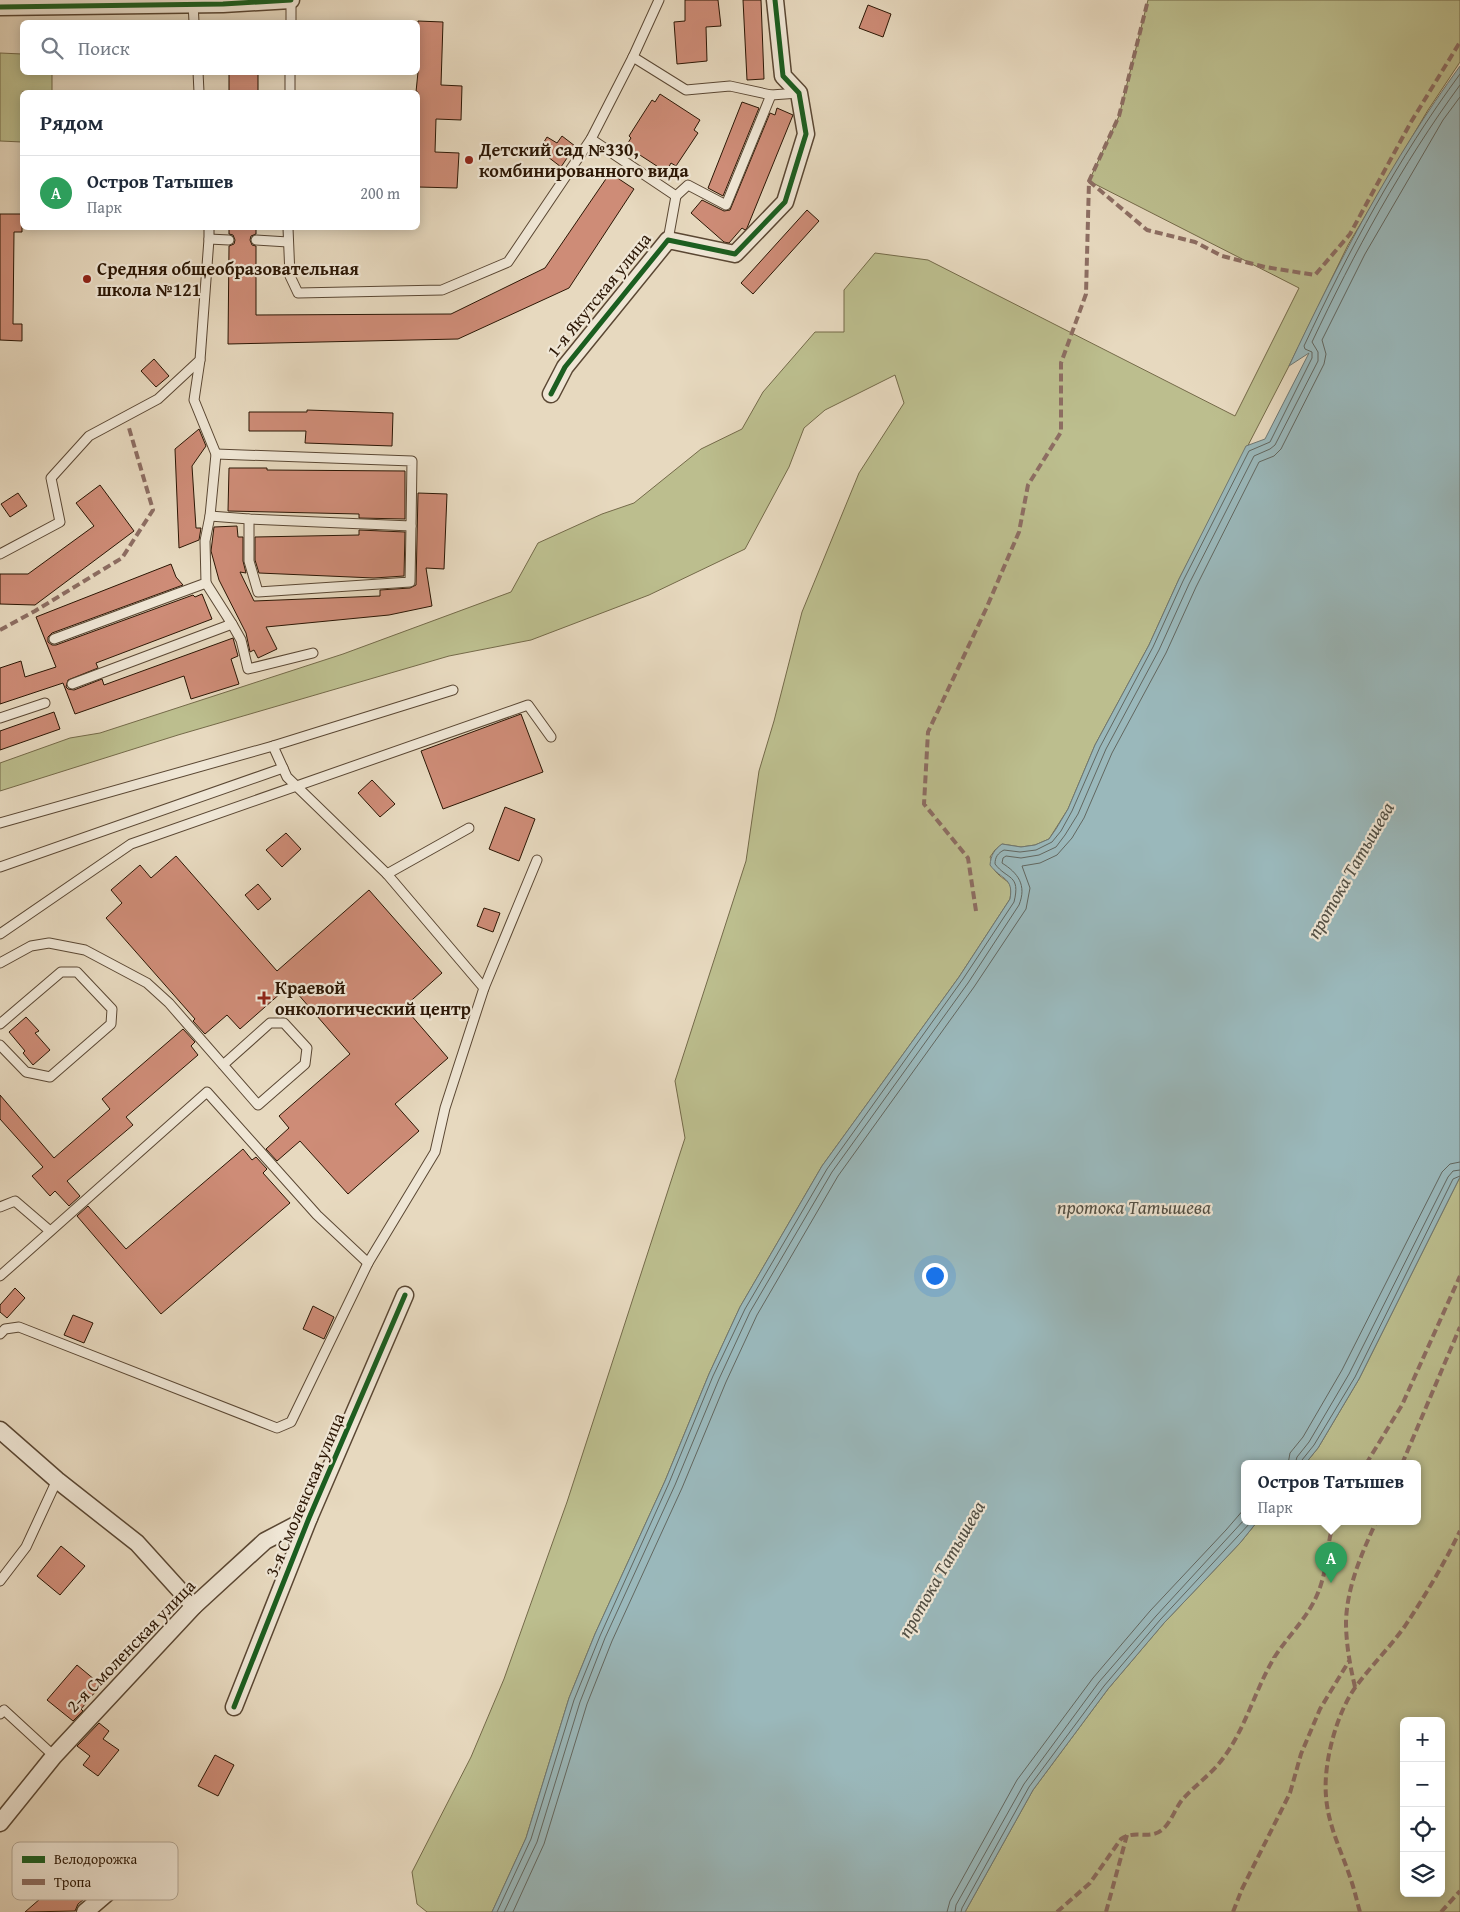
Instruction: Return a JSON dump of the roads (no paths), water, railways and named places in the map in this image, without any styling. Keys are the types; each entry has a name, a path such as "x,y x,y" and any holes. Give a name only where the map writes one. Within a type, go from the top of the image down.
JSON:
{"street":[{"path":"0,7 291,0"},
{"path":"775,0 783,76 799,93"},
{"name":"1-я Якутская улица","path":"551,394 565,367 668,240 735,254 785,202 806,134 799,93"},
{"name":"3-я Смоленская улица","path":"234,1707 308,1518 405,1294"},
{"path":"0,1430 57,1480 137,1543 194,1606"},
{"name":"2-я Смоленская улица","path":"0,1823 54,1756 194,1606 265,1541 308,1518"},
{"path":"84,1912 98,1900"}],"lane":[{"path":"291,0 291,20"},
{"path":"288,230 290,276 298,293 442,290 508,262 591,139 660,0"},
{"path":"193,3 194,20"},
{"path":"633,57 686,90 730,86 771,95 799,93"},
{"path":"198,75 199,90"},
{"path":"290,75 290,90"},
{"path":"668,240 676,196 688,185 726,205 771,95"},
{"path":"591,139 676,196"},
{"path":"209,230 200,360 194,400 216,454 210,516 205,541 206,583 242,640 248,669 313,653"},
{"path":"210,239 229,240"},
{"path":"256,240 288,242"},
{"path":"0,554 60,522 51,478 89,436 158,399 200,360"},
{"path":"216,454 412,460 410,582 258,592 249,561 249,519"},
{"path":"210,516 411,526"},
{"path":"54,639 206,583"},
{"path":"72,684 232,624"},
{"path":"0,823 273,746 453,690"},
{"path":"0,718 45,703"},
{"path":"0,934 131,844 528,705 551,736"},
{"path":"273,746 287,777 387,874 484,988"},
{"path":"0,867 283,768"},
{"path":"387,874 469,828"},
{"path":"0,1334 5,1329 19,1327 277,1428 291,1422 368,1263 435,1152 445,1108 484,988 537,860"},
{"path":"0,963 31,946 49,943 85,950 147,982 169,1003 223,1065 258,1105 305,1064 307,1048 284,1023 270,1023 223,1065"},
{"path":"0,1024 61,972 77,972 112,1009 111,1024 50,1077 26,1072 0,1045"},
{"path":"0,1276 207,1092 317,1215 368,1263"},
{"path":"0,1207 16,1201 50,1231"},
{"path":"0,1581 26,1547 57,1480"},
{"path":"1,1710 54,1756"}],"water":[{"name":"протока Татышева","path":"1460,66 1460,1177 1359,1379 1318,1448 1308,1460 1241,1460 1241,1525 1255,1525 1240,1543 1164,1623 1108,1689 1033,1790 965,1912 492,1912 526,1838 569,1698 595,1634 665,1481 709,1374 740,1307 822,1166 959,977 1010,899 1010,887 1006,879 990,865 993,853 1002,844 1021,847 1035,845 1049,839 1068,809 1095,745 1149,645 1179,579 1246,446 1265,439 1309,353 1289,366 1327,288 1367,212 1411,137"}],"place":[{"name":"Детский сад №330, комбинированного вида","path":"469,160"},
{"name":"Средняя общеобразовательная школа №121","path":"87,279"},
{"name":"Краевой онкологический центр","path":"264,998"},
{"name":"Остров Татышев","path":"1331,1583"}]}
